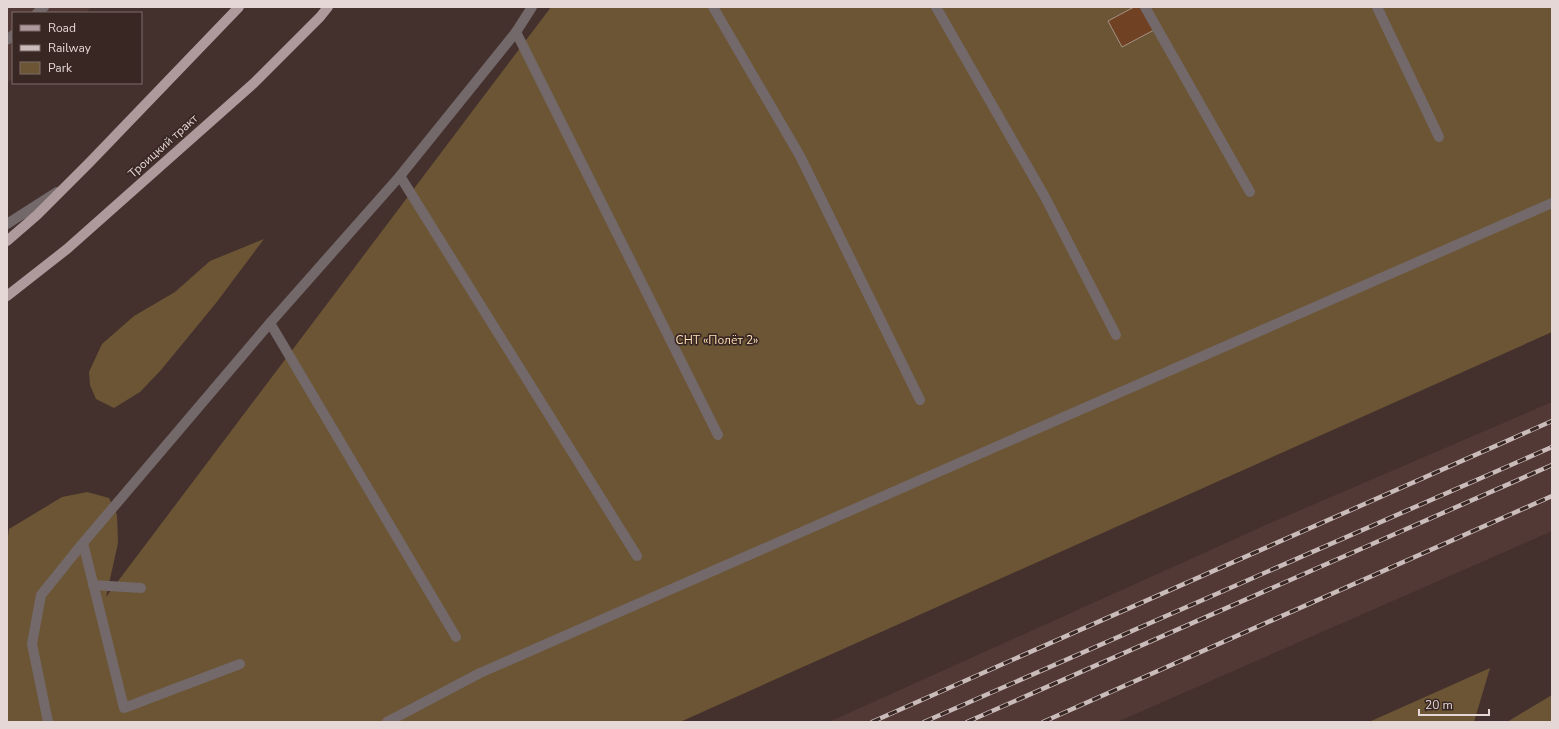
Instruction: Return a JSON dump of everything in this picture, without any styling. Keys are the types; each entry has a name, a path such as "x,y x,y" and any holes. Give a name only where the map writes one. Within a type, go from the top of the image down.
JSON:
{"main road":[{"path":"7,241 37,215 67,185 189,61 239,7"},
{"name":"Троицкий тракт","path":"7,296 67,249 254,83 320,17 328,7"}],"lane":[{"path":"48,722 32,644 41,595 83,543 270,322 400,176 516,32 532,7"},
{"path":"713,7 800,156 920,400"},
{"path":"936,7 1045,197 1116,335"},
{"path":"1144,7 1250,192"},
{"path":"1377,7 1440,136"},
{"path":"516,32 718,435"},
{"path":"400,176 637,556"},
{"path":"7,224 67,185"},
{"path":"387,722 480,673 1552,203"},
{"path":"270,322 456,637"},
{"path":"83,543 124,708 240,664"},
{"path":"93,585 141,588"}],"shaded area":[{"path":"7,7 92,7 86,12 12,12 12,79 7,83"},
{"path":"1552,402 1552,531 1117,722 829,722 1266,525"}],"green space":[{"name":"СНТ «Полёт 2»","path":"551,7 1552,7 1552,332 680,722 7,722 7,544 9,529 62,497 87,492 109,498 117,515 118,543 106,597"},
{"path":"264,239 216,303 161,370 140,392 114,408 96,399 90,385 89,372 102,344 134,316 175,292 210,261"},
{"path":"1490,668 1474,722 1369,722"},
{"path":"1552,695 1552,722 1507,722"}],"building":[{"path":"1134,7 1141,7 1154,30 1122,47 1108,21"}],"railway":[{"path":"872,722 1552,421"},
{"path":"924,722 1552,447"},
{"path":"967,722 1552,465"},
{"path":"1043,722 1552,496"}]}
